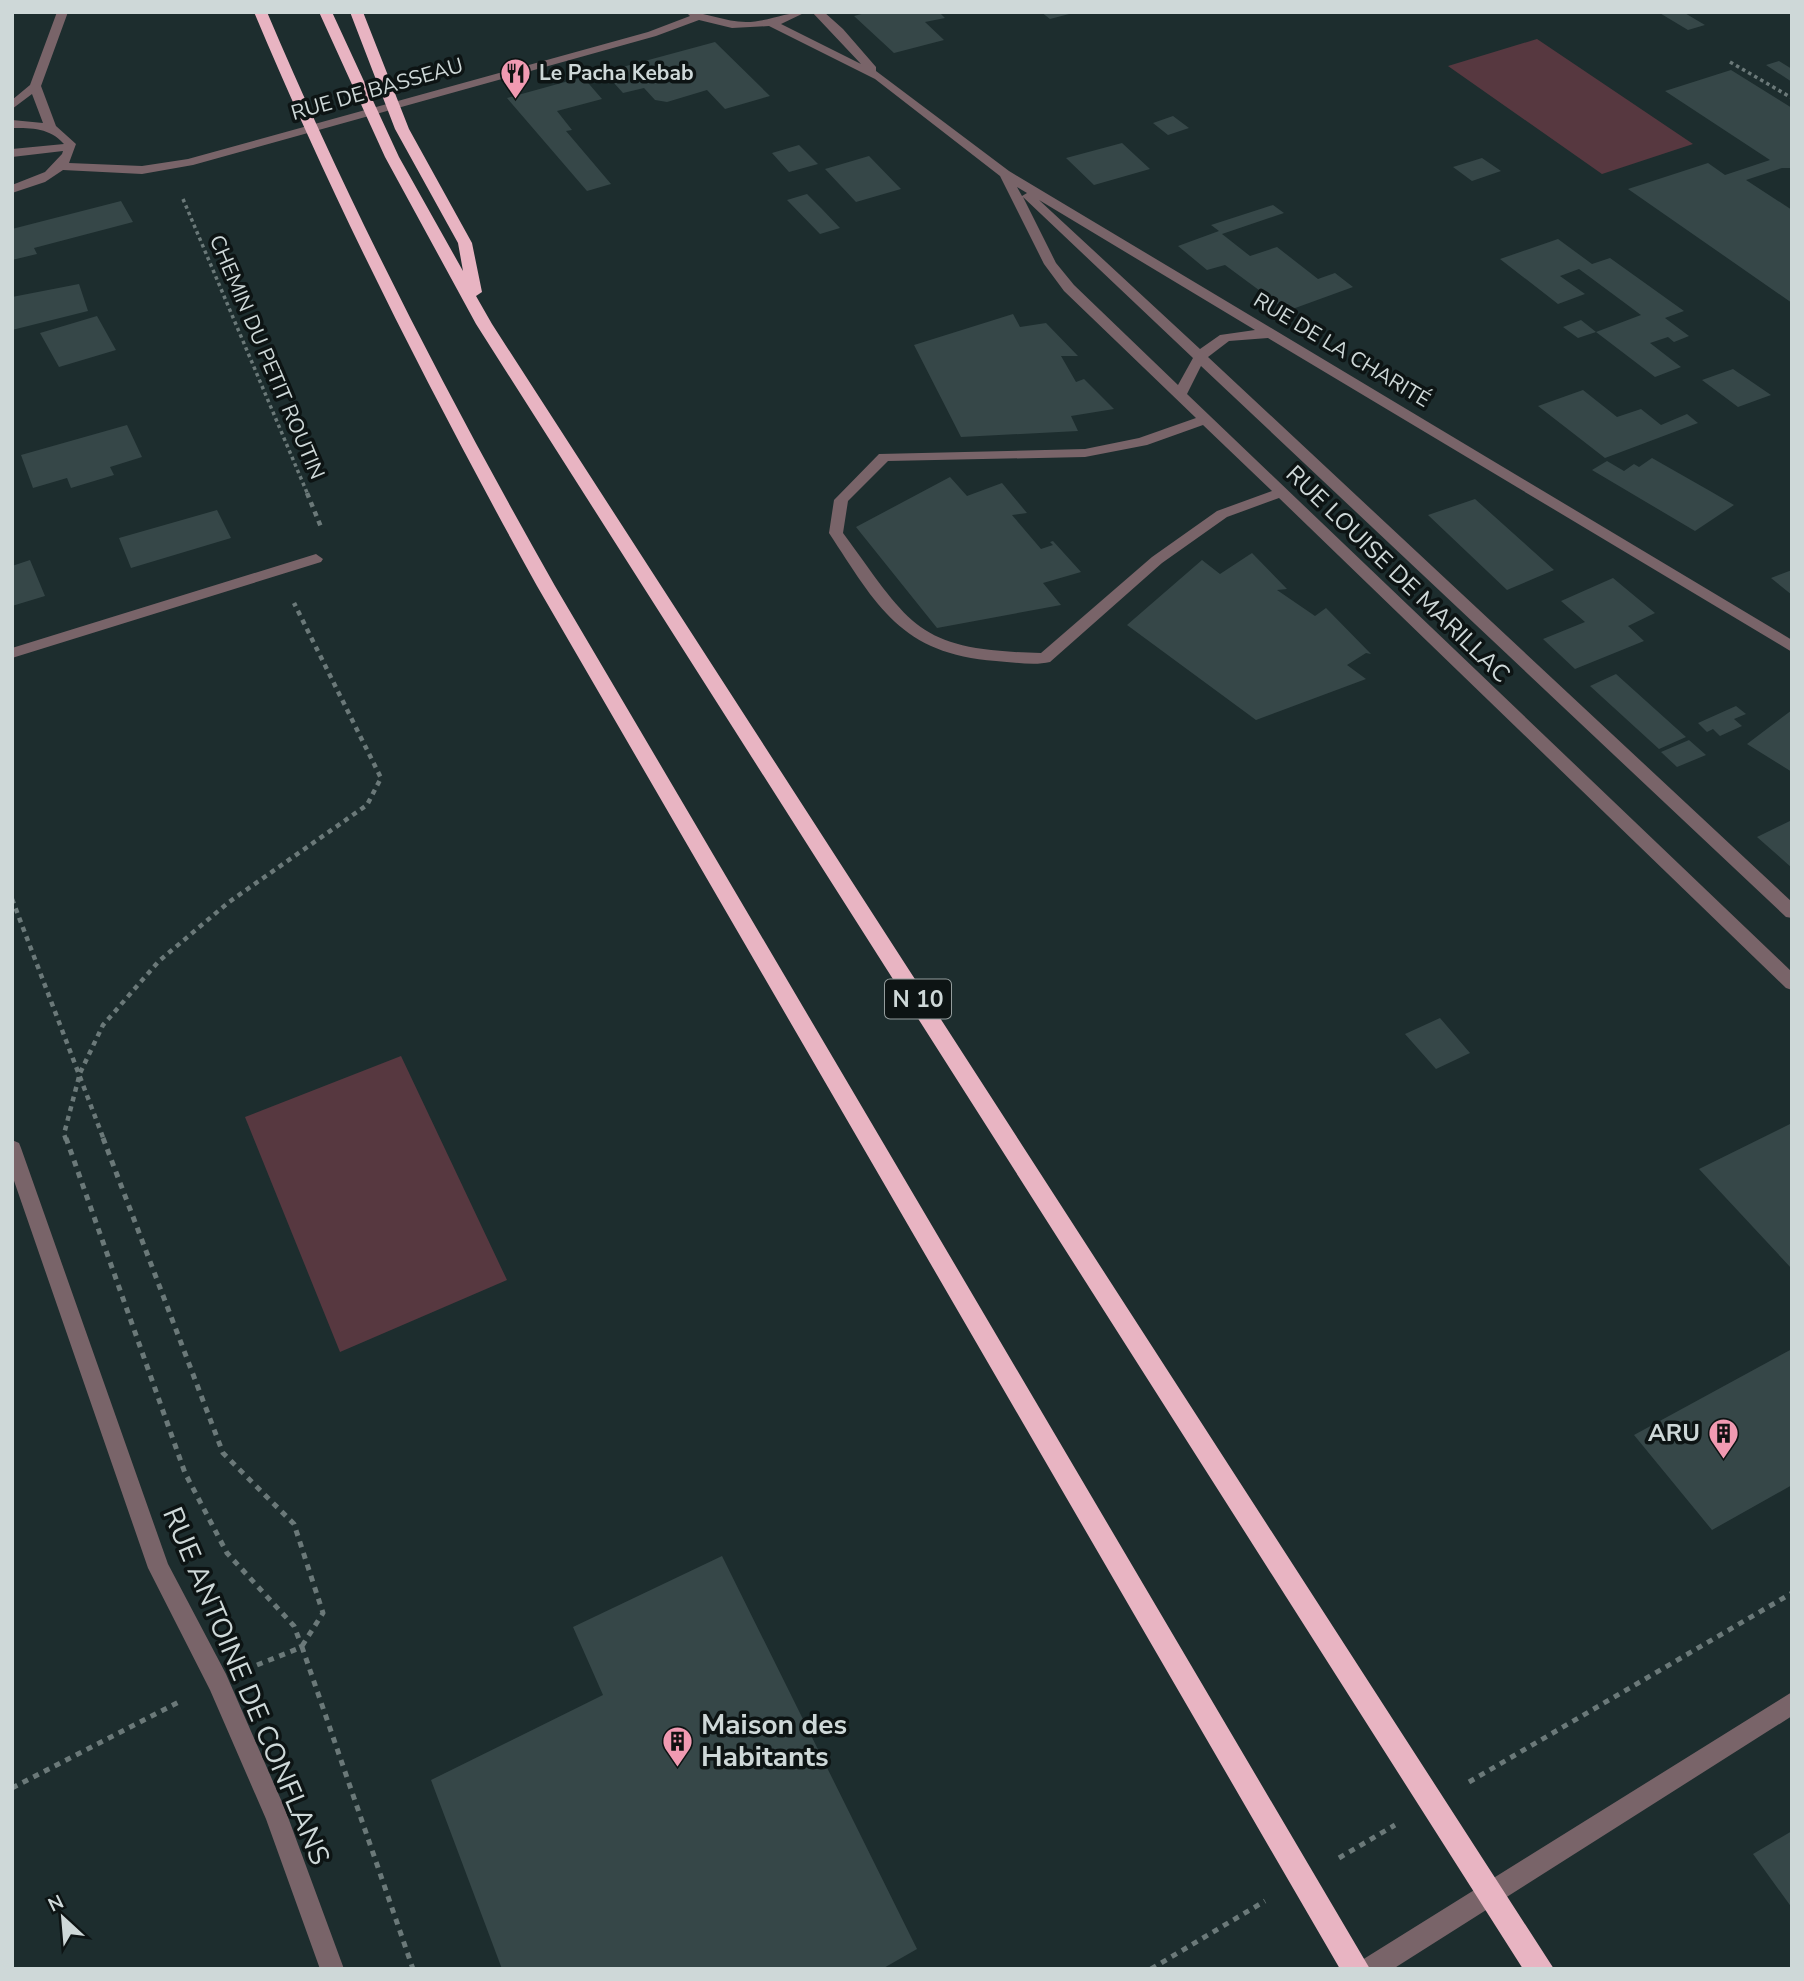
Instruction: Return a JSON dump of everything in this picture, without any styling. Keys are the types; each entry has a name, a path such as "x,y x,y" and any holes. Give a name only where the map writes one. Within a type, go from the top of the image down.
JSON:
{"highway":[{"path":"260,12 329,176 371,262 559,611 1356,1969"},
{"name":"N 10","path":"325,12 392,157 484,324 1540,1969"},
{"path":"355,12 402,129 465,243 477,309"}],"street":[{"path":"12,106 35,86 63,12"},
{"path":"695,14 722,23 771,23 801,12"},
{"name":"RUE DE LA CHARITÉ","path":"817,12 839,31 879,77"},
{"name":"RUE DE BASSEAU","path":"62,166 142,170 189,162 652,34 695,14"},
{"name":"RUE DE LA CHARITÉ","path":"771,23 879,77 1005,174 1792,647"},
{"path":"35,86 51,128"},
{"path":"12,124 51,128 64,135 70,148 62,166 31,184 12,189"},
{"path":"12,153 70,148"},
{"path":"1005,174 1197,357 1792,912"},
{"name":"RUE LOUISE DE MARILLAC","path":"1005,174 1049,264 1069,288 1792,983"},
{"path":"1180,394 1197,357 1209,346 1227,337 1275,334"},
{"path":"1206,419 1142,442 1086,453 884,457 841,500 836,533 902,622 937,642 983,657 1045,658 1178,544 1222,514 1280,493"},
{"path":"12,653 316,559"},
{"name":"RUE ANTOINE DE CONFLANS","path":"12,1148 159,1568 218,1682 277,1816 332,1969"},
{"path":"1371,1969 1792,1703"}],"path":[{"path":"1730,62 1792,97"},
{"name":"CHEMIN DU PETIT ROUTIN","path":"189,162 180,182 181,195 329,546 316,559"},
{"path":"278,571 381,778 367,805 229,902 159,961 103,1026 80,1073 64,1134 185,1473 227,1553 294,1626 412,1969"},
{"path":"12,899 223,1452 294,1524 323,1613 302,1647 218,1682 12,1788"},
{"path":"1458,1788 1792,1594"},
{"path":"1328,1864 1399,1823"},
{"path":"1151,1969 1269,1899"}],"shaded area":[{"path":"1537,39 1693,144 1602,174 1448,66"},
{"path":"401,1056 507,1280 340,1352 245,1117"}],"building":[{"path":"869,12 939,12 945,18 925,22 944,40 894,53 854,16"},
{"path":"1041,12 1073,12 1073,13 1050,19"},
{"path":"1658,12 1683,12 1705,25 1688,30"},
{"path":"715,42 770,96 725,109 707,90 667,102 655,100 644,88 623,93 604,72"},
{"path":"1779,61 1792,69 1792,82 1766,65"},
{"path":"1731,70 1792,108 1792,168 1782,168 1746,180 1792,210 1792,303 1628,189 1708,163 1725,175 1770,160 1665,91"},
{"path":"583,77 602,99 557,111 572,130 566,131 611,184 587,191 507,98"},
{"path":"1173,116 1189,128 1168,135 1153,123"},
{"path":"1122,143 1150,169 1094,185 1066,158"},
{"path":"799,145 818,164 789,172 772,153"},
{"path":"869,156 901,189 856,202 825,169"},
{"path":"1482,158 1501,171 1472,181 1453,167"},
{"path":"807,194 840,228 820,234 787,200"},
{"path":"121,201 133,222 34,248 37,254 12,260 12,229"},
{"path":"1273,205 1284,213 1222,234 1250,256 1277,247 1318,279 1335,273 1353,287 1287,311 1225,265 1207,270 1178,246 1219,231 1211,225"},
{"path":"1558,239 1592,264 1610,258 1684,311 1665,318 1689,336 1674,342 1668,337 1650,343 1681,367 1655,377 1596,332 1641,315 1579,269 1560,276 1585,294 1558,304 1500,259"},
{"path":"79,284 88,311 12,330 12,297"},
{"path":"1013,314 1020,327 1046,323 1078,356 1061,356 1076,382 1084,379 1114,409 1071,416 1078,431 961,437 914,345"},
{"path":"97,316 116,350 59,367 40,333"},
{"path":"1581,320 1596,332 1578,338 1563,327"},
{"path":"1733,369 1771,395 1738,407 1702,380"},
{"path":"1583,390 1617,417 1641,409 1661,425 1687,414 1698,423 1605,458 1538,406"},
{"path":"127,425 142,457 110,467 114,475 71,488 67,478 33,488 21,455"},
{"path":"1652,458 1734,505 1695,531 1592,470 1607,461 1624,471 1634,464 1639,467"},
{"path":"950,477 967,496 1002,483 1027,513 1012,515 1041,549 1053,545 1050,542 1053,541 1081,572 1043,583 1061,605 937,628 856,527"},
{"path":"1475,499 1554,570 1507,590 1428,515"},
{"path":"217,510 231,538 131,568 119,538"},
{"path":"1252,553 1287,589 1277,590 1315,616 1326,608 1371,654 1366,653 1347,665 1366,679 1256,720 1127,625 1202,560 1220,574"},
{"path":"30,560 45,596 12,606 12,566"},
{"path":"1792,570 1792,595 1771,578"},
{"path":"1613,578 1655,613 1628,626 1644,641 1575,669 1543,639 1585,622 1561,601"},
{"path":"1616,674 1686,737 1659,749 1590,686"},
{"path":"1736,706 1746,714 1734,719 1742,726 1720,736 1713,729 1707,732 1698,723"},
{"path":"1792,710 1792,772 1747,744"},
{"path":"1689,740 1706,755 1677,767 1661,752"},
{"path":"1792,820 1792,868 1757,837"},
{"path":"1440,1018 1470,1053 1436,1069 1405,1034"},
{"path":"1792,1123 1792,1269 1699,1169"},
{"name":"ARU","path":"1792,1349 1792,1485 1712,1530 1634,1435"},
{"name":"Maison des Habitants","path":"722,1556 917,1949 882,1969 502,1969 431,1780 603,1695 573,1627"},
{"path":"1792,1831 1792,1908 1753,1854"}],"place":[{"name":"Le Pacha Kebab","path":"516,100"},
{"name":"ARU","path":"1723,1460"},
{"name":"Maison des Habitants","path":"678,1768"}]}
